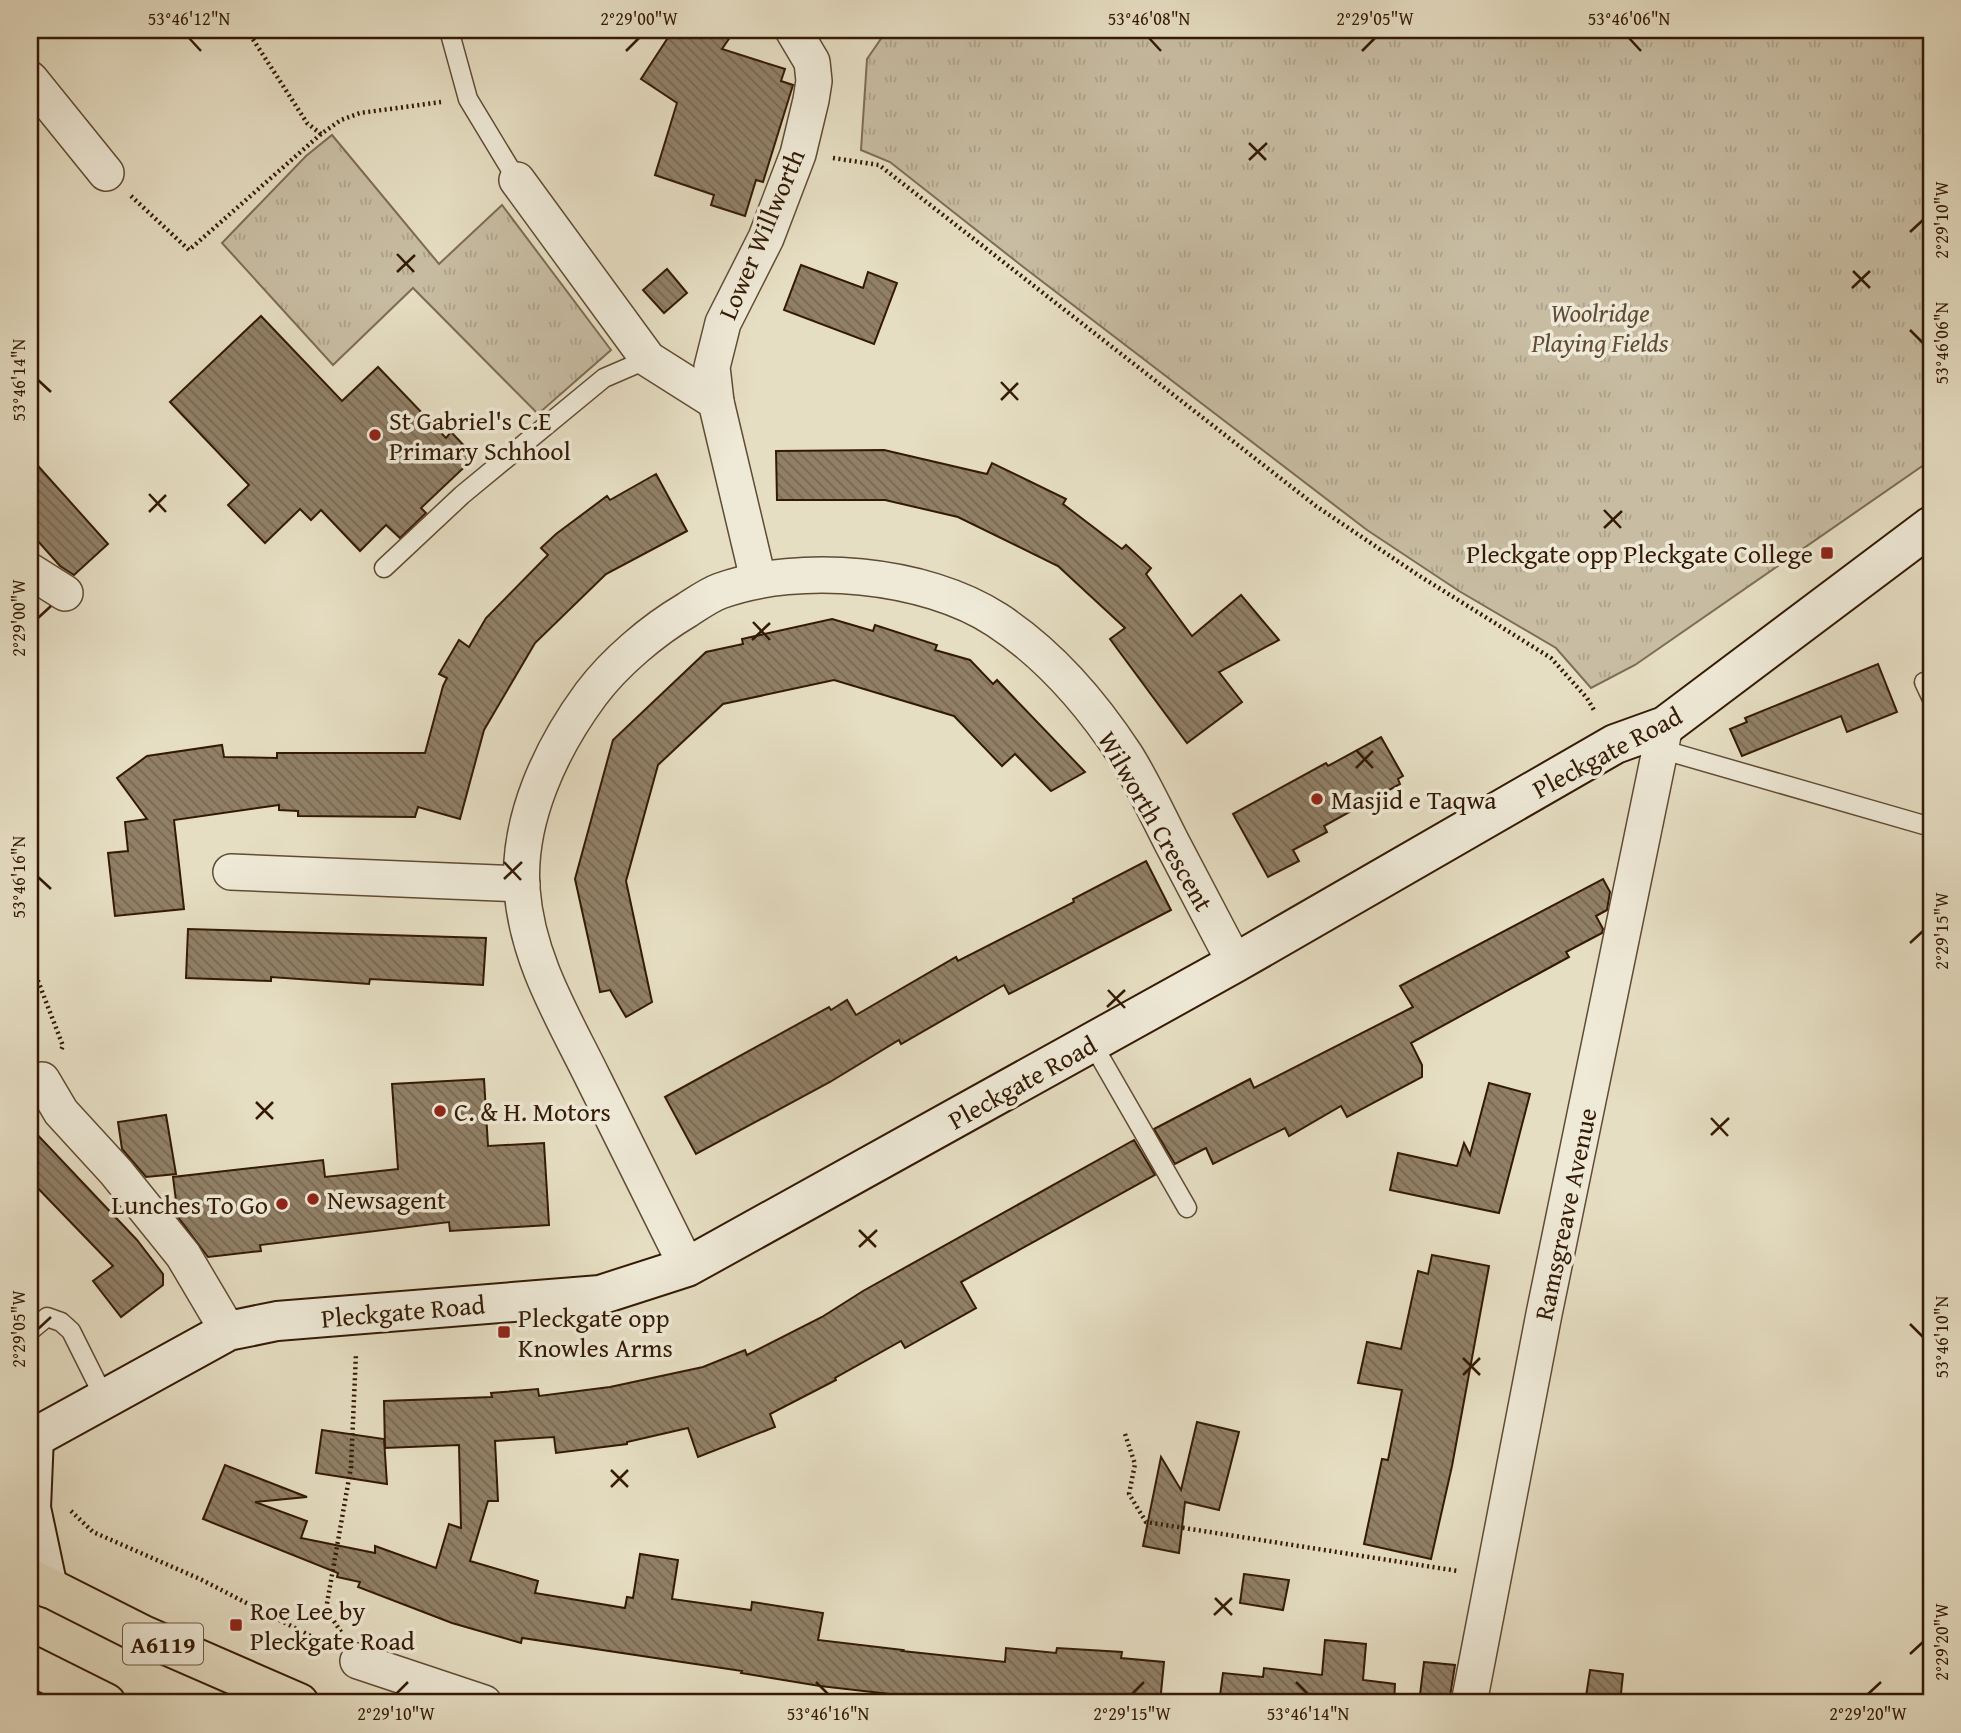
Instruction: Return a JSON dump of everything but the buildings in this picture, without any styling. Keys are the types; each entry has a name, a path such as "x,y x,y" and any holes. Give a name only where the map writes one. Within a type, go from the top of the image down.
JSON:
{"highway":[{"name":"A6119","path":"39,1583 143,1635 299,1703"},
{"path":"30,1665 106,1703"}],"main road":[{"name":"Pleckgate Road","path":"31,1437 228,1331 277,1321 600,1294 687,1267 1236,963 1615,744 1663,738 1931,526"},
{"path":"31,1437 31,1508 39,1583"}],"street":[{"name":"Lower Willworth","path":"758,579 716,402 712,367 723,323 766,238 798,154 814,81 812,62 793,30"},
{"path":"30,79 106,173"},
{"path":"517,180 648,359 716,402"},
{"path":"30,570 65,593"},
{"name":"Wilworth Crescent","path":"687,1267 540,971 525,914 522,884 528,816 560,743 593,692 637,646 672,619 715,593 758,579 838,575 884,580 935,591 995,619 1045,657 1088,706 1126,757 1236,963"},
{"name":"Ramsgreave Avenue","path":"1469,1703 1544,1314 1663,738"},
{"path":"231,872 522,884"},
{"path":"43,1080 61,1112 116,1172 183,1255 228,1331"},
{"path":"358,1661 484,1703"}],"lane":[{"path":"449,30 468,99 517,180"},
{"path":"384,568 462,495 604,378 648,359"},
{"path":"1663,738 1931,827"},
{"path":"1092,1043 1187,1208"},
{"path":"30,1331 47,1317 61,1322 71,1331 105,1399"}],"path":[{"path":"247,30 307,123 321,134"},
{"path":"106,173 189,250 321,134 341,120 360,113 443,102"},
{"path":"798,154 879,165 1316,506 1418,575 1551,658 1587,698 1615,744"},
{"path":"30,960 64,1046 43,1080"},
{"path":"358,1661 326,1609 351,1467 352,1402 359,1314"},
{"path":"1125,1434 1135,1464 1129,1494 1146,1522 1493,1576"},
{"path":"67,1508 93,1532 200,1579 358,1661"}],"green space":[{"name":"Woolridge Playing Fields","path":"887,30 1931,30 1931,460 1635,665 1591,688 1556,648 1459,591 1367,530 890,162 861,150 867,59"},
{"path":"332,135 439,264 502,205 611,350 538,414 413,288 333,365 222,243 306,156"}],"place":[{"name":"St Gabriel's C.E Primary Schhool","path":"375,435"},
{"name":"Pleckgate opp Pleckgate College","path":"1827,553"},
{"name":"Masjid e Taqwa","path":"1317,799"},
{"name":"C. & H. Motors","path":"440,1111"},
{"name":"Newsagent","path":"313,1199"},
{"name":"Lunches To Go","path":"282,1204"},
{"name":"Pleckgate opp Knowles Arms","path":"504,1332"},
{"name":"Roe Lee by Pleckgate Road","path":"236,1625"}]}
